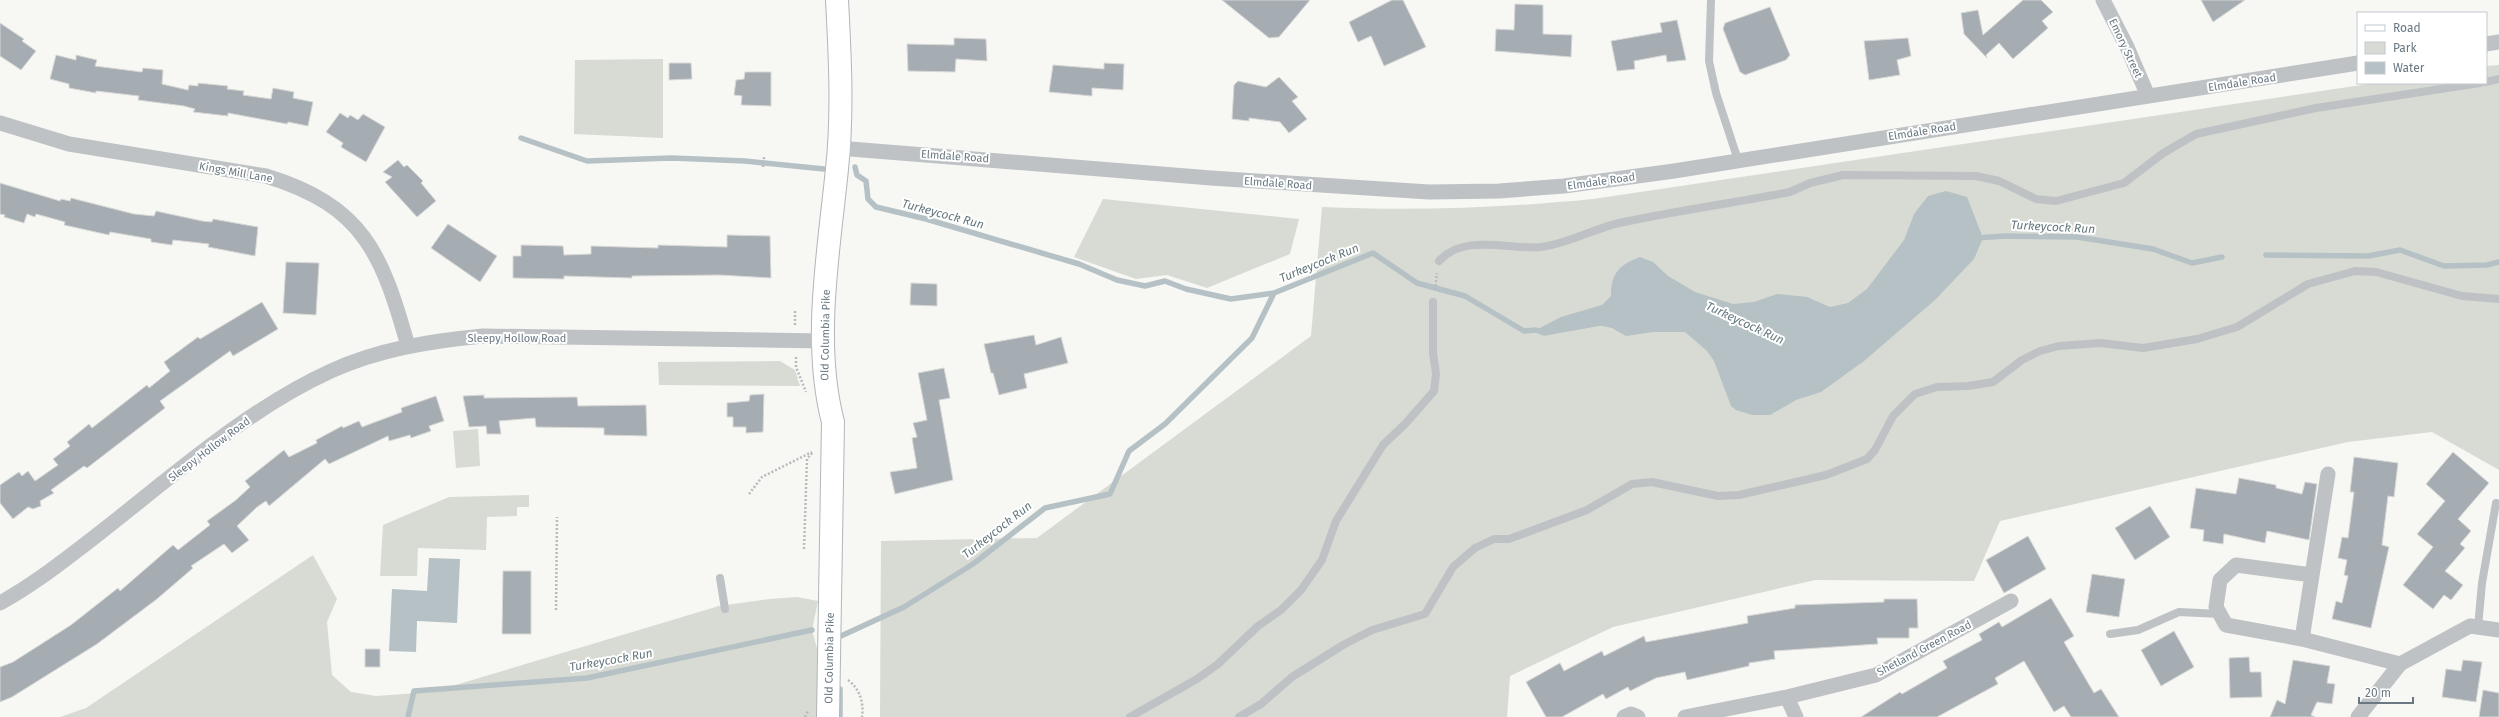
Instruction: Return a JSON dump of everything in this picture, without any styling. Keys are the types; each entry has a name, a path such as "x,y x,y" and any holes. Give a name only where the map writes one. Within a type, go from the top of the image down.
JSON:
{"street":[{"name":"Old Columbia Pike","path":"828,717 833,422 825,392 824,341 826,256 838,148 837,0"},
{"name":"Emory Street","path":"2102,0 2127,47 2148,96"},
{"path":"2487,44 2499,42"},
{"name":"Elmdale Road","path":"838,148 1211,178 1429,192 1499,191 1564,186 2357,63"},
{"name":"Kings Mill Lane","path":"0,123 69,144 266,176 293,184 319,197 342,213 361,233 379,260 391,288 408,346"},
{"name":"Sleepy Hollow Road","path":"0,603 54,568 244,422 290,391 332,370 380,353 408,346 483,336 824,341"},
{"path":"2302,639 2328,474"},
{"path":"2312,575 2236,565 2220,580 2216,608 2226,624 2302,639 2400,664"},
{"name":"Shetland Green Road","path":"1694,716 1787,697 1876,675 2011,601"},
{"path":"2358,717 2400,664 2470,626 2499,630"},
{"path":"1787,697 1796,717"},
{"path":"1624,717 1631,714 1638,717"}],"lane":[{"path":"1711,0 1709,61 1716,93 1738,160"},
{"path":"2487,82 2499,79"},
{"path":"1439,261 1448,251 1456,248 1477,245 1542,247 1617,224 1790,192 1810,183 1843,175 1976,176 1999,181 2036,199 2056,201 2124,183 2162,154 2196,134 2251,120 2324,106 2473,84"},
{"path":"1239,717 1261,704 1292,677 1344,645 1372,630 1425,614 1453,567 1475,548 1494,539 1509,539 1523,535 1587,510 1632,484 1652,482 1718,496 1739,495 1826,475 1867,459 1875,450 1893,416 1915,394 1937,387 1968,386 1993,382 2022,360 2040,351 2059,346 2101,343 2143,348 2197,339 2237,326 2308,284 2355,270 2376,272 2462,296 2499,300"},
{"path":"1130,717 1197,679 1218,664 1258,626 1281,610 1301,590 1322,560 1336,521 1383,445 1406,423 1434,391 1436,374 1433,353 1433,302"},
{"path":"2478,627 2482,583 2496,503"},
{"path":"720,578 725,609"},
{"path":"2110,634 2138,630 2180,612 2220,614"}],"path":[{"path":"763,167 764,157"},
{"path":"1433,302 1439,261"},
{"path":"795,311 796,367 807,395"},
{"path":"804,549 807,459 817,448"},
{"path":"749,494 762,477 813,452"},
{"path":"556,610 557,517"}],"green space":[{"path":"663,59 663,138 574,134 575,60"},
{"path":"2499,65 2499,470 2432,432 2348,442 2000,521 1974,581 1815,580 1613,627 1510,676 1507,717 880,717 881,541 1037,538 1311,336 1322,207 1390,209 1458,208 1525,205 1593,199 2368,84 2487,84 2487,66"},
{"path":"1103,199 1299,219 1290,254 1207,288 1167,275 1136,279 1074,257"},
{"path":"780,361 795,370 800,386 659,385 658,362"},
{"path":"478,429 480,466 456,468 453,431"},
{"path":"529,495 529,507 517,507 517,516 487,517 486,550 418,548 417,576 380,576 383,525 449,497"},
{"path":"313,555 337,599 327,622 332,675 351,692 376,696 432,692 719,606 797,597 818,601 812,630 821,663 819,717 60,717 86,708"}],"water":[{"path":"1946,191 1967,197 1983,238 1974,259 1935,300 1864,361 1821,392 1796,400 1770,415 1752,415 1736,410 1731,406 1714,361 1707,351 1685,332 1653,332 1626,336 1612,328 1593,324 1544,333 1536,330 1561,317 1602,305 1611,296 1611,288 1618,271 1627,263 1640,257 1653,262 1668,276 1695,292 1733,304 1754,302 1777,294 1807,297 1830,307 1848,303 1867,289 1904,240 1914,214 1928,196"},
{"path":"429,558 460,559 457,623 417,621 416,652 389,651 392,589 427,591"}],"building":[{"path":"1222,0 1310,0 1279,37 1269,38"},
{"path":"1392,0 1403,0 1426,47 1384,66 1371,36 1358,42 1349,22"},
{"path":"2023,0 2041,0 2053,12 2042,21 2048,28 2013,59 1999,43 1986,55 1987,58 1964,34 1961,13 1978,10 1983,35"},
{"path":"2201,0 2245,0 2213,22"},
{"path":"1515,4 1543,5 1543,34 1572,35 1571,57 1495,51 1496,29 1514,30"},
{"path":"1770,7 1790,55 1786,60 1745,75 1740,72 1723,29 1725,23"},
{"path":"1677,20 1686,60 1667,62 1666,55 1634,61 1635,69 1617,71 1611,41 1662,32 1660,23"},
{"path":"0,23 24,39 22,41 36,51 21,70 0,56"},
{"path":"954,38 986,39 987,61 956,59 955,72 908,71 907,44 954,45"},
{"path":"1908,38 1911,56 1897,60 1900,75 1869,80 1864,41"},
{"path":"56,55 76,60 76,55 97,60 95,66 142,72 143,68 163,70 162,84 188,90 189,85 198,86 198,83 228,86 227,89 244,91 243,95 271,99 273,88 294,92 293,98 313,102 308,126 288,122 287,124 228,113 228,116 193,112 195,109 184,106 138,100 139,96 96,91 96,93 69,88 69,84 50,79"},
{"path":"669,63 691,63 692,79 669,80"},
{"path":"1104,63 1124,64 1123,90 1092,88 1092,96 1049,92 1053,65 1104,69"},
{"path":"745,72 771,72 771,106 741,105 742,96 734,95 736,80 744,79"},
{"path":"1279,77 1298,97 1292,101 1307,119 1289,133 1280,122 1249,118 1249,121 1232,119 1234,85 1238,81 1266,87"},
{"path":"340,113 348,118 350,115 358,120 363,114 385,127 366,162 341,147 343,143 326,132"},
{"path":"398,160 404,167 407,165 423,181 421,183 436,201 417,217 385,182 392,177 383,172"},
{"path":"0,183 60,201 61,199 70,201 71,198 134,214 154,216 156,211 202,221 212,222 213,219 258,227 255,256 208,247 209,244 173,240 172,245 151,242 151,239 110,232 109,235 64,225 65,222 36,214 35,217 27,214 24,223 4,217 5,215 0,214"},
{"path":"448,224 497,256 480,282 431,248"},
{"path":"727,235 770,236 771,278 719,275 632,276 632,278 564,276 564,279 513,278 513,256 521,256 521,245 563,246 564,255 591,254 591,246 658,248 658,245 727,247"},
{"path":"286,262 319,263 316,315 283,313"},
{"path":"911,283 937,284 937,306 910,305"},
{"path":"262,302 278,329 233,356 230,351 160,401 165,408 87,468 84,466 51,490 54,493 40,501 41,506 33,509 28,507 13,519 0,503 0,485 19,472 22,476 28,471 35,481 58,465 53,459 70,446 67,442 89,424 92,428 147,385 149,388 170,371 164,362 198,337 200,339"},
{"path":"1034,335 1036,345 1061,337 1068,363 1024,374 1027,388 999,395 993,373 991,373 984,344"},
{"path":"944,368 950,398 939,400 953,480 895,494 890,472 917,468 912,438 917,437 913,423 927,420 918,373"},
{"path":"764,394 763,432 746,433 746,427 733,427 733,417 727,417 727,403 749,401 750,395"},
{"path":"484,395 484,398 577,397 578,406 646,405 647,436 604,435 604,428 536,427 535,418 499,421 501,434 487,434 486,426 469,427 463,396"},
{"path":"436,396 444,421 429,426 431,431 411,438 410,435 389,441 388,436 329,464 325,459 269,506 266,501 257,507 237,526 249,540 232,553 224,544 191,566 193,568 157,599 97,644 12,697 0,702 0,667 13,662 71,625 118,588 120,591 173,545 178,550 210,525 207,521 236,500 250,487 245,481 284,450 289,457 317,443 316,440 342,426 343,428 359,421 362,427 402,412 401,408"},
{"path":"2453,452 2489,483 2458,519 2471,531 2460,544 2465,548 2445,571 2463,585 2451,600 2444,595 2433,609 2403,585 2433,547 2417,534 2445,501 2426,484"},
{"path":"2354,457 2398,463 2394,497 2388,496 2382,545 2389,547 2371,628 2332,619 2336,601 2342,603 2348,576 2344,575 2347,560 2338,558 2342,537 2348,538 2354,492 2350,492"},
{"path":"2239,478 2276,485 2276,488 2302,494 2305,482 2317,484 2309,540 2267,531 2265,543 2224,534 2223,544 2203,541 2204,530 2190,528 2196,488 2236,494"},
{"path":"2150,506 2170,537 2135,560 2115,528"},
{"path":"2028,536 2046,569 2004,593 1986,560"},
{"path":"503,571 531,571 531,634 502,634"},
{"path":"2092,574 2125,579 2119,617 2086,612"},
{"path":"2051,598 2074,636 2064,642 2094,693 2101,689 2119,717 2071,717 2064,706 2054,712 2024,661 1995,678 1998,684 1937,717 1861,717 1900,692 1902,694 1947,668 1943,661 1982,640 1979,634 1999,622 2002,627"},
{"path":"1884,599 1917,599 1918,628 1909,628 1909,638 1877,638 1878,644 1774,651 1775,659 1749,663 1749,666 1687,680 1685,672 1656,678 1630,691 1628,687 1606,699 1603,694 1562,717 1546,717 1526,682 1560,663 1564,671 1602,651 1604,656 1644,636 1646,642 1748,623 1747,616 1795,608 1795,605 1884,602"},
{"path":"2174,631 2194,667 2161,686 2141,650"},
{"path":"365,649 380,649 380,667 365,667"},
{"path":"2249,657 2250,672 2261,672 2262,697 2230,698 2229,658"},
{"path":"2293,660 2330,666 2327,683 2335,684 2332,704 2317,702 2311,715 2315,717 2270,717 2277,700 2285,704"},
{"path":"2463,660 2482,662 2476,702 2442,697 2446,669 2461,671"},
{"path":"2483,690 2499,693 2499,717 2479,717"}],"waterway":[{"name":"Turkeycock Run","path":"521,138 587,161 672,158 745,161 824,169"},
{"name":"Turkeycock Run","path":"855,167 857,175 866,181 868,199 876,207 926,219 1079,264 1117,280 1145,286 1165,281 1186,289 1231,299 1274,293 1373,253 1417,283 1465,296 1524,331 1536,330 1544,333 1600,323"},
{"name":"Turkeycock Run","path":"1976,238 2005,236 2077,237 2153,249 2192,263 2222,257"},
{"name":"Turkeycock Run","path":"2266,255 2368,256 2400,250 2444,266 2487,265 2499,262"},
{"name":"Turkeycock Run","path":"841,636 904,607 973,564 1045,508 1110,494 1129,451 1165,424 1252,338 1274,293"},
{"name":"Turkeycock Run","path":"408,717 414,691 587,678 812,630"},
{"path":"840,689 840,717"}]}
